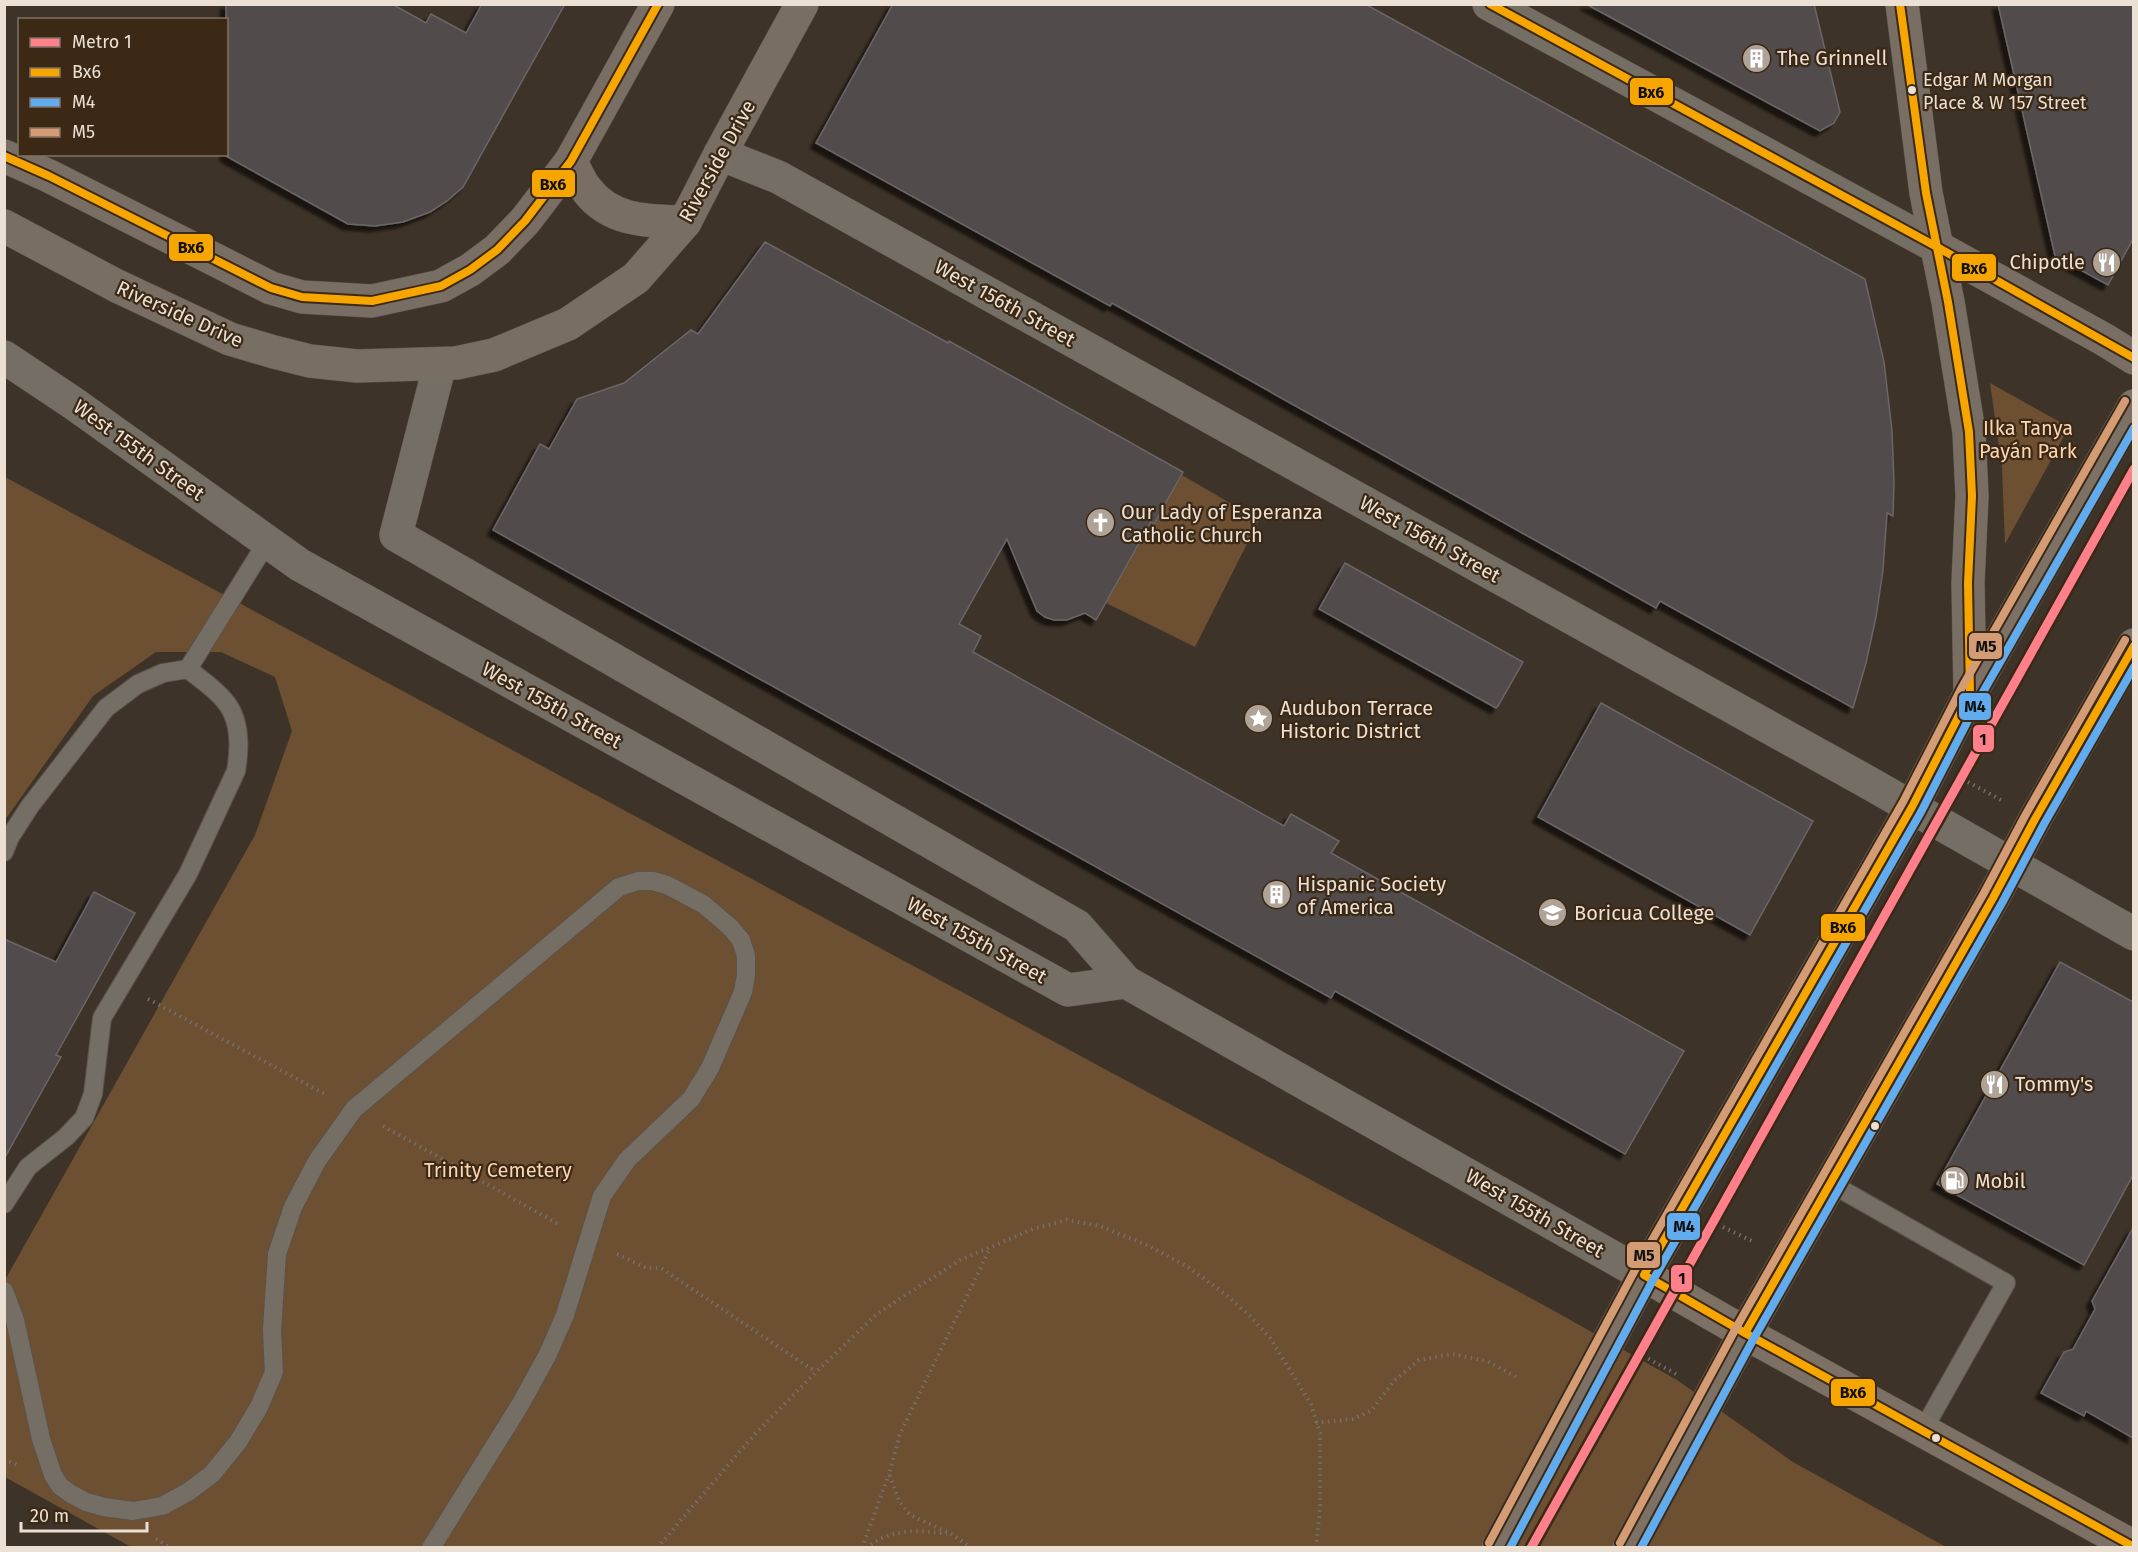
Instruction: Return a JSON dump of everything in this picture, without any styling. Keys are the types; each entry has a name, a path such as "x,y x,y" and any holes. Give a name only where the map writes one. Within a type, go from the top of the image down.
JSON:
{"main road":[{"path":"4,156 271,288 302,297 372,301 441,286 470,270 497,250 525,221 571,161 658,4"},
{"name":"Riverside Drive","path":"4,226 117,286 230,339 310,361 357,366 440,364 494,355 568,324 636,278 686,222 720,154 802,4"},
{"path":"1901,5 1926,193 1954,333 1969,432 1972,496 1968,583 1970,694"},
{"path":"571,161 585,189 597,202 611,211 628,218 686,222"},
{"path":"1937,247 2105,340 2133,358"},
{"path":"1498,1548 1644,1275 1912,807 1970,694 2133,406"},
{"path":"1629,1548 1745,1333 2133,645"},
{"name":"West 155th Street","path":"1644,1275 2133,1547"}],"street":[{"path":"1489,4 1937,247"},
{"name":"West 156th Street","path":"720,154 778,177 1912,807 2133,934"},
{"name":"West 155th Street","path":"4,357 73,403 300,565 1068,990 1126,982"},
{"name":"West 155th Street","path":"440,364 396,535 1077,926 1126,982 1644,1275"}],"lane":[{"path":"4,852 10,837 30,806 106,708 138,684 162,673 188,669 267,542"},
{"path":"4,1204 28,1167 66,1137 84,1118 93,1094 102,1018 188,874 236,771 239,754 234,718 225,701 188,669"},
{"path":"4,1291 15,1320 41,1439 53,1475 60,1486 86,1502 104,1507 133,1510 162,1506 188,1492 212,1474 238,1442 260,1407 274,1372 272,1330 277,1254 293,1207 317,1161 354,1109 619,887 638,881 653,881 668,885 704,904 741,940 746,956 743,992 710,1068 691,1099 627,1160 602,1196 565,1315 548,1354 520,1405 430,1548"},
{"path":"1830,1183 2006,1283 1923,1430"}],"path":[{"path":"1967,782 2002,800"},
{"path":"122,985 354,1109 588,1240 646,1269 661,1269 816,1372"},
{"path":"657,1548 753,1436 878,1313 960,1260 1032,1229 1068,1220 1100,1226 1149,1246 1178,1262 1225,1294 1270,1338 1311,1404 1320,1433 1320,1507 1316,1548"},
{"path":"1723,1227 1758,1244"},
{"path":"864,1548 900,1434 990,1247"},
{"path":"1317,1423 1353,1419 1371,1411 1394,1382 1419,1360 1450,1354 1487,1360 1518,1378"},
{"path":"1641,1354 1684,1379"},
{"path":"889,1474 899,1502 910,1515 951,1534 972,1548"},
{"path":"864,1548 893,1534 915,1529 951,1534"}],"green space":[{"name":"Ilka Tanya Payán Park","path":"1990,383 2069,427 2005,544 2002,468"},
{"path":"1182,475 1259,520 1195,647 1106,603 1151,522 1154,524"},
{"name":"Trinity Cemetery","path":"5,477 1549,1308 1677,1380 1793,1462 1946,1547 131,1547 5,1477 5,1280 255,835 292,731 275,677 221,652 156,652 93,696 5,820"}],"building":[{"path":"226,4 392,4 426,23 431,14 466,33 482,4 565,4 463,187 430,212 403,222 375,226 348,224 226,156 228,156 228,18 226,18"},
{"path":"893,4 1365,4 1865,279 1884,362 1892,431 1894,482 1893,516 1887,513 1883,570 1876,617 1853,708 1660,601 1656,608 1112,303 1110,306 816,143"},
{"name":"The Grinnell","path":"1586,4 1814,4 1840,112 1834,123 1820,131"},
{"path":"1998,4 2133,4 2133,239 2108,285 2055,256"},
{"path":"765,242 948,343 949,341 1183,472 1154,524 1151,522 1096,620 1085,613 1067,620 1054,620 1037,611 1007,539 959,624 981,636 973,652 1284,826 1291,814 1339,841 1331,853 1684,1051 1625,1154 1335,991 1331,998 493,530 540,444 549,449 577,399 624,383 691,330 698,334"},
{"path":"1345,563 1523,662 1498,706 1496,708 1319,609"},
{"path":"1601,703 1813,821 1750,935 1538,817"},
{"path":"94,892 135,913 56,1055 61,1057 4,1159 4,939 56,962"},
{"path":"2060,962 2133,1002 2133,1175 2084,1265 1937,1184"},
{"path":"2133,1228 2133,1438 2086,1411 2084,1416 2041,1393 2064,1352 2073,1349 2095,1309 2092,1301"}],"metro line":[{"name":"1","path":"1531,1548 2134,469"}],"transit line":[{"name":"Bx6","path":"4,156 49,176 271,288 302,297 372,301 441,286 470,270 497,250 525,221 571,161 658,4"},
{"name":"Bx6","path":"1490,4 1937,247 2134,358"},
{"name":"Bx6","path":"1900,4 1926,193 1948,302 1969,432 1972,496 1968,583 1970,694 1912,807 1644,1275 2134,1547"},
{"name":"M5","path":"1489,1543 1635,1270 1903,802 1961,689 2125,401"},
{"name":"M4","path":"1510,1548 1653,1280 1921,812 1979,699 2134,428"},
{"name":"M5","path":"1620,1543 1736,1328 2125,640"},
{"name":"Bx6","path":"1745,1333 2134,646"},
{"name":"M4","path":"1641,1548 1754,1338 2134,667"}],"place":[{"name":"The Grinnell","path":"1756,58"},
{"name":"Edgar M Morgan Place & W 157 Street","path":"1912,90"},
{"name":"Chipotle","path":"2106,262"},
{"name":"Our Lady of Esperanza Catholic Church","path":"1100,523"},
{"name":"Audubon Terrace Historic District","path":"1259,719"},
{"name":"Hispanic Society of America","path":"1276,895"},
{"name":"Boricua College","path":"1553,913"},
{"name":"Tommy's","path":"1994,1084"},
{"name":"Mobil","path":"1954,1181"}]}
